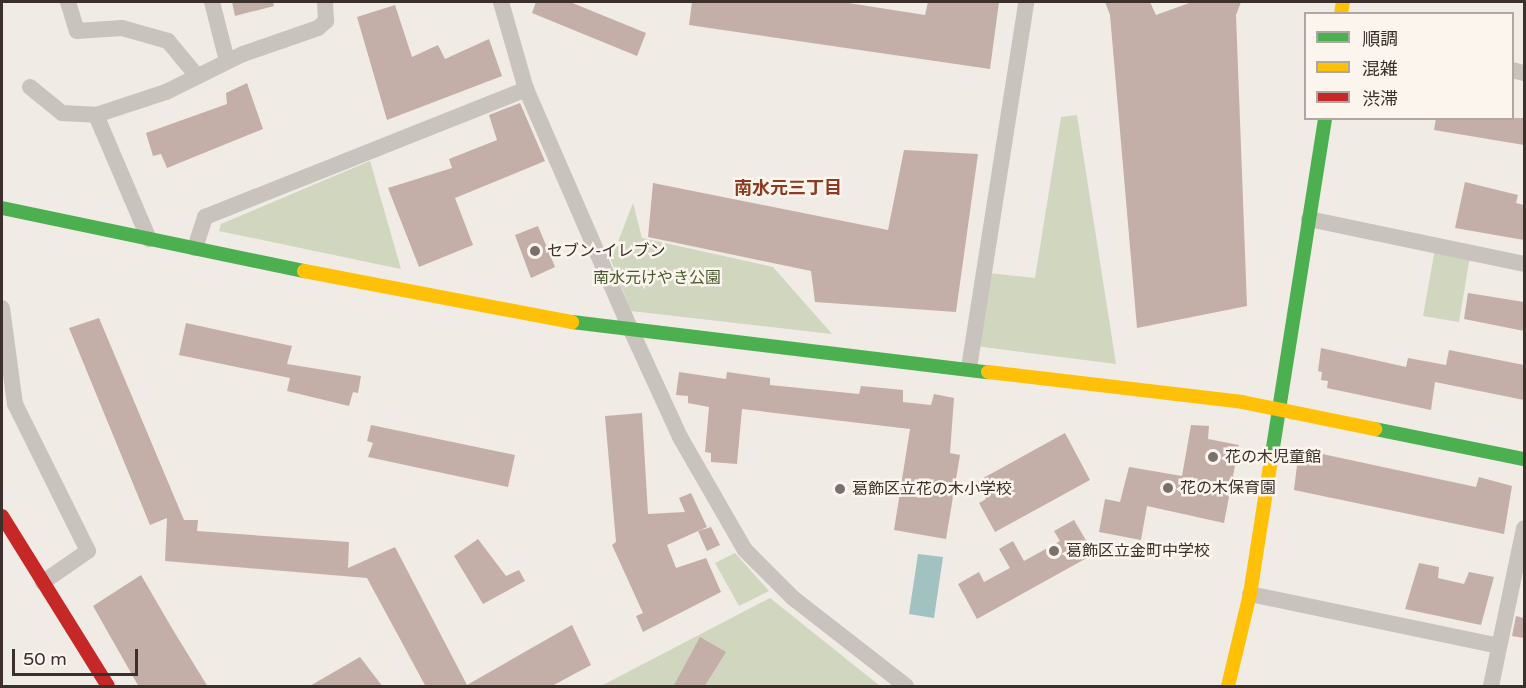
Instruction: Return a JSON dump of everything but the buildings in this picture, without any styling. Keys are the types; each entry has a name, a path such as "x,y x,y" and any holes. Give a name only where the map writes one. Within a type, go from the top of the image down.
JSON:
{"street":[{"path":"68,2 77,31 122,28 168,41 197,76"},
{"path":"212,2 228,61"},
{"path":"30,87 62,113 96,115 166,92 228,61 318,28 326,21 325,2"},
{"path":"501,2 526,89 631,330 680,437 745,550 793,598 906,687"},
{"path":"969,368 1026,2"},
{"path":"195,248 205,217 526,89"},
{"path":"96,115 149,238"},
{"path":"1228,687 1250,594 1325,120"},
{"path":"2,207 490,309 631,330 969,368 1281,408 1524,459"},
{"path":"1309,219 1524,264"},
{"path":"2,308 15,404 88,551 43,582"},
{"path":"2,516 108,687"},
{"path":"1491,687 1524,528"},
{"path":"1250,594 1499,646"}],"green space":[{"path":"1077,115 1116,364 976,346 989,273 1035,278 1061,117"},
{"path":"370,161 401,269 219,231 221,224"},
{"name":"南水元けやき公園","path":"633,203 642,238 773,267 832,334 631,311 611,260"},
{"path":"1435,249 1470,256 1459,322 1423,316"},
{"path":"735,553 769,591 739,606 715,563"},
{"path":"770,598 880,686 601,686"}],"water":[{"path":"918,554 943,557 934,618 909,614"}],"traffic: fast":[{"path":"1271,460 1325,120"},
{"path":"2,208 304,271"},
{"path":"572,322 988,372"},
{"path":"1375,429 1524,459"}],"traffic: slow":[{"path":"1341,12 1343,2"},
{"path":"304,271 572,322"},
{"path":"988,372 1242,402 1375,429"},
{"path":"1228,686 1250,594 1271,460"}],"traffic: jam":[{"path":"2,516 108,686"}],"place":[{"name":"セブン-イレブン","path":"535,251"},
{"name":"花の木児童館","path":"1213,457"},
{"name":"花の木保育園","path":"1168,488"},
{"name":"葛飾区立花の木小学校","path":"840,489"},
{"name":"葛飾区立金町中学校","path":"1054,551"}],"district":[{"name":"南水元三丁目","path":"788,188"}]}
